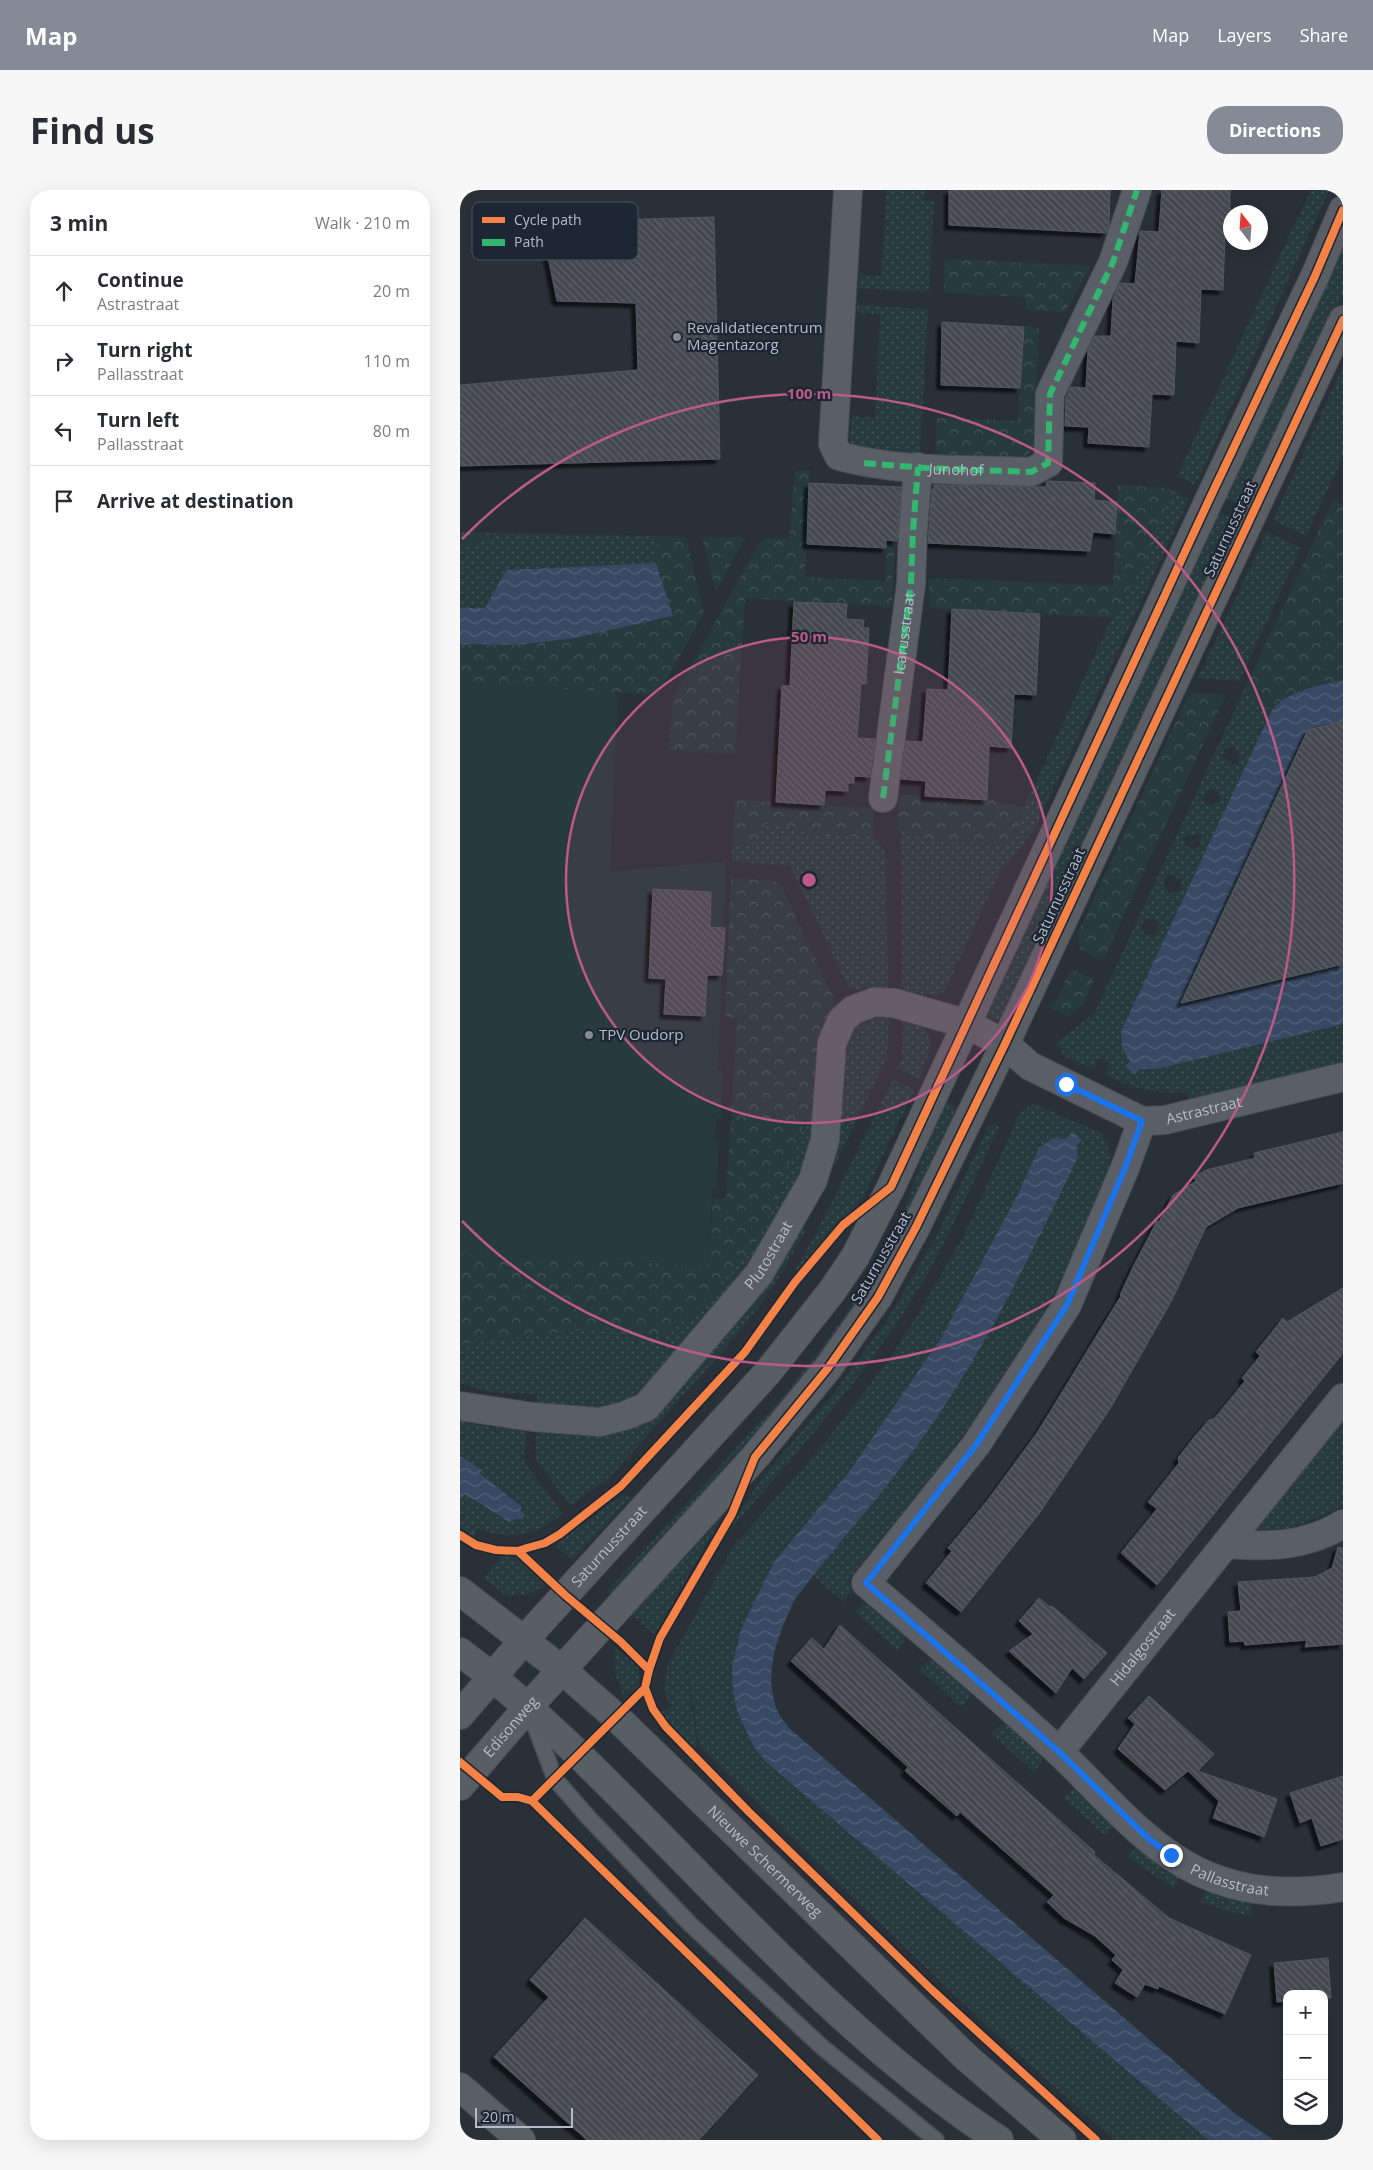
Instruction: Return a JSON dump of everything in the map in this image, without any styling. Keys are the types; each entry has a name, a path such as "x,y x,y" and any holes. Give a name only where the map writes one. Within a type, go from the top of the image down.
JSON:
{"street":[{"name":"Junohof","path":"848,190 834,444 839,456 864,462 918,467 1032,472 1048,463 1050,394 1113,262 1137,190"},
{"name":"Saturnusstraat","path":"524,1640 768,1372 832,1291 855,1256 891,1187 1208,500 1315,276 1343,210"},
{"name":"Saturnusstraat","path":"562,1670 755,1457 828,1368 878,1296 916,1227 1006,1044 1343,320"},
{"name":"Icarusstraat","path":"882,798 911,584 912,531 918,467"},
{"name":"Plutostraat","path":"460,1406 533,1417 600,1422 624,1416 646,1407 759,1274 813,1180 825,1140 832,1043 842,1020 853,1010 874,1002 894,1002 967,1024"},
{"name":"Astrastraat","path":"967,1024 1006,1044 1030,1066 1142,1121 1165,1120 1343,1077"},
{"name":"Pallasstraat","path":"1142,1121 1125,1168 1067,1305 976,1445 866,1583 1059,1752 1149,1839 1199,1872 1236,1886 1270,1892 1309,1892 1343,1887"},
{"name":"Hidalgostraat","path":"1059,1752 1343,1398"},
{"path":"1226,1544 1266,1547 1294,1543 1335,1529 1343,1524"},
{"name":"Nieuwe Schermerweg","path":"460,1591 562,1670 642,1741 967,2058 1062,2140"},
{"path":"460,1715 524,1640"},
{"path":"460,1652 493,1676 579,1754 747,1924 834,2007 925,2087 999,2140"},
{"name":"Edisonweg","path":"460,1786 562,1670"},
{"path":"460,2087 521,2140"}],"lane":[{"path":"528,1707 555,1778 588,1817 690,1924 822,2047 936,2140"}],"green space":[{"path":"886,190 925,190 924,201 934,202 929,292 858,288 859,274 882,276"},
{"path":"1311,190 1329,190 1196,485 1177,476"},
{"path":"1343,240 1343,294 1243,506 1224,497"},
{"path":"945,259 1091,266 1065,312 1025,310 1026,297 944,293"},
{"path":"857,305 928,309 920,455 858,451 850,442 852,416 875,418 880,314 857,312"},
{"path":"1024,326 1039,328 1033,450 1022,459 935,455 937,418 1018,421"},
{"path":"1343,366 1343,457 1306,536 1273,520"},
{"path":"810,470 805,577 885,581 890,487 897,487 892,607 745,598 735,754 668,750 673,698 759,543 767,538 789,539 795,471"},
{"path":"1118,485 1172,490 1144,564 1112,618 929,608 929,578 1113,586"},
{"path":"1172,490 1189,499 1035,829 999,874 945,991 936,996 902,991 901,830 926,840 955,843 974,842 999,845 1017,836 1024,807 1112,618 1126,595"},
{"path":"1333,500 1343,505 1343,680 1295,693 1272,710 1243,692"},
{"path":"1217,512 1237,520 1004,1018 994,1020 986,1013"},
{"path":"460,532 500,533 460,550"},
{"path":"1267,532 1301,548 1239,681 1198,678"},
{"path":"500,533 657,536 656,563 506,570 485,608 460,608 460,550"},
{"path":"657,536 686,537 704,613 658,695 460,683 460,644 518,645 575,638 672,617 656,563"},
{"path":"702,537 746,537 716,591"},
{"name":"TPV Oudorp","path":"460,683 603,691 618,694 610,872 726,861 718,1069 723,1070 721,1119 716,1119 715,1138 719,1139 717,1188 713,1188 707,1266 460,1253"},
{"path":"1243,692 1272,710 1121,1031 1123,1048 1131,1061 1140,1069 1157,1069 1343,1024 1343,1063 1189,1100 1187,1092 1176,1093 1145,1089 1125,1084 1105,1075 1110,1063 1099,1058 1093,1069 1064,1056 1056,1043 1095,1012","holes":["1232,746 1236,749 1240,758 1238,762 1232,765 1222,756 1224,749","1212,789 1218,792 1220,798 1218,802 1208,806 1203,801 1206,791","1197,834 1201,836 1200,846 1196,849 1187,847 1183,841 1185,836","1169,874 1180,879 1182,886 1180,891 1170,893 1165,888 1163,880","1148,918 1154,919 1159,926 1154,935 1146,934 1141,928 1143,921"]},
{"path":"1196,693 1225,695 1225,697 1103,960 1080,949 1078,933 1188,696"},
{"path":"899,795 988,799 1024,807 1017,836 1012,842 999,845 974,842 955,843 926,840 897,830"},
{"path":"735,800 874,808 873,836 815,836 792,826 765,824 751,845 732,846"},
{"path":"765,824 792,826 815,836 873,836 886,852 888,989 866,987 854,990 848,986 790,866 732,861 732,846 751,845"},
{"path":"731,878 774,881 780,884 836,1003 816,1093 761,1236 708,1300 674,1329 644,1341 630,1340 619,1326 460,1344 460,1253 707,1266 713,1198 726,1198 737,1018 725,1016"},
{"path":"1071,969 1094,979 1083,1005 1067,1017 1048,1007 1057,999"},
{"path":"889,1017 887,1058 835,1165 832,1163 849,1040 856,1029 865,1022"},
{"path":"903,1018 915,1022 928,1034 929,1050 919,1079 897,1068 902,1060"},
{"path":"893,1079 914,1090 862,1200 806,1260 787,1286 827,1212"},
{"path":"816,1093 811,1142 802,1177 747,1270 660,1372 642,1390 614,1406 537,1405 537,1394 489,1392 460,1383 460,1344 620,1326 630,1340 644,1341 674,1329 708,1300 806,1123"},
{"path":"942,1100 962,1110 913,1218 819,1365 613,1597 606,1592 785,1394 840,1323 900,1223"},
{"path":"1034,1103 1102,1134 1109,1144 1107,1152 1112,1155 1108,1163 1117,1167 1092,1219 1052,1296 1008,1371 971,1425 848,1580 853,1589 843,1602 813,1575 911,1454 973,1359 1023,1271 1077,1157 1076,1146 1061,1138 1039,1148 1019,1192 941,1338 849,1472 774,1562 736,1708 752,1744 776,1770 1208,2140 1114,2140 989,2028 838,1883 699,1745 685,1652 697,1745 693,1749 659,1713 670,1707 664,1688 667,1666 734,1545 822,1446 889,1360 963,1237 1020,1113"},
{"path":"992,1124 999,1127 945,1241 908,1306 843,1397 723,1538 761,1479 831,1397 889,1317 936,1237 989,1125"},
{"path":"802,1228 806,1230 777,1281 733,1340 610,1477 570,1506 536,1460 536,1429 608,1430 770,1280"},
{"path":"1343,1416 1343,1505 1300,1525 1275,1531 1256,1529 1255,1527"},
{"path":"460,1421 489,1427 526,1429 525,1463 563,1514 540,1529 517,1535 493,1533 478,1528 473,1537 460,1527 460,1499 465,1493 500,1518 520,1518 522,1513 521,1506 479,1473 481,1469 460,1456"},
{"path":"624,1494 630,1498 573,1560 557,1547 556,1544"},
{"path":"727,1508 655,1634 653,1633 631,1614"},
{"path":"502,1556 515,1556 546,1586 526,1595 507,1596 484,1578"},
{"path":"867,1602 905,1632 906,1638 897,1650 855,1612 862,1604"},
{"path":"615,1647 639,1668 639,1686 625,1699 615,1674"},
{"path":"929,1660 937,1660 968,1687 971,1695 961,1707 919,1669"},
{"path":"1002,1724 1010,1724 1042,1754 1042,1762 1034,1772 992,1734"},
{"path":"1075,1788 1080,1788 1115,1825 1106,1836 1064,1798"},
{"path":"1141,1845 1180,1876 1173,1888 1128,1857 1135,1848"},
{"path":"1207,1890 1254,1902 1250,1916 1223,1910 1200,1901"}],"water":[{"path":"656,563 673,616 575,638 518,645 460,644 460,608 485,608 506,570"},
{"path":"1343,680 1343,721 1314,727 1181,1003 1343,964 1343,1024 1157,1069 1140,1069 1135,1074 1125,1067 1130,1061 1122,1048 1121,1031 1272,710 1295,693"},
{"path":"1073,1132 1082,1140 1076,1146 1078,1157 1022,1272 959,1384 911,1454 795,1599 775,1650 772,1663 772,1690 777,1711 789,1728 1234,2113 1274,2140 1208,2140 765,1761 752,1744 736,1708 732,1667 741,1629 774,1562 849,1472 941,1338 1019,1192 1039,1148 1053,1138 1066,1139"},
{"path":"460,1456 482,1470 479,1473 521,1506 521,1511 525,1515 522,1519 515,1519 509,1522 465,1494 460,1499"}],"building":[{"path":"949,190 1110,190 1109,226 1106,233 949,225"},
{"path":"1162,190 1230,190 1230,205 1223,205 1223,250 1225,250 1223,290 1201,289 1199,343 1176,341 1174,395 1152,394 1149,447 1088,443 1089,427 1065,426 1066,398 1071,387 1086,388 1088,350 1095,336 1111,336 1113,299 1120,283 1135,284 1140,231 1159,232"},
{"name":"Revalidatiecentrum Magentazorg","path":"714,217 720,459 460,466 460,385 638,370 636,303 557,301 549,260 638,260 638,219"},
{"path":"942,322 1024,327 1020,388 941,385"},
{"path":"1047,481 1095,483 1094,500 1117,502 1115,534 1093,532 1090,551 928,543 932,489 934,489 934,485 1046,487"},
{"path":"809,483 901,487 897,541 886,540 886,548 807,544"},
{"path":"794,602 847,604 846,619 864,620 863,628 869,628 866,684 861,684 857,738 875,739 870,777 854,776 854,783 848,783 848,791 825,790 824,805 776,802 782,686 790,686"},
{"path":"952,609 1040,614 1036,695 1014,694 1011,748 989,746 987,800 925,796 926,781 901,779 906,741 923,742 927,689 948,690"},
{"path":"1343,721 1343,964 1181,1003 1308,730"},
{"path":"653,889 711,892 710,927 725,928 722,975 707,975 705,1016 664,1014 666,979 649,978"},
{"path":"1343,1132 1343,1183 1238,1208 1206,1227 1172,1300 1110,1409 1038,1515 961,1612 926,1583 952,1551 948,1548 987,1501 1037,1433 1121,1296 1133,1267 1173,1195 1196,1181 1194,1177 1206,1170 1255,1158 1254,1153"},
{"path":"1343,1288 1343,1353 1157,1585 1121,1553 1157,1509 1148,1502 1179,1463 1178,1458 1196,1435 1209,1420 1214,1419 1245,1381 1242,1378 1260,1356 1256,1352 1283,1318 1287,1322"},
{"path":"1338,1547 1343,1548 1343,1644 1305,1647 1307,1640 1245,1645 1244,1641 1230,1642 1228,1612 1241,1611 1238,1582 1315,1577 1332,1568"},
{"path":"1039,1598 1050,1607 1052,1606 1107,1653 1084,1679 1072,1668 1056,1693 1009,1651 1033,1634 1019,1621"},
{"path":"840,1625 1095,1852 1094,1855 1169,1918 1251,1955 1225,2014 1159,1986 1158,1989 1145,1984 1137,1997 1115,1983 1123,1970 1112,1960 1116,1955 1095,1936 1064,1918 1047,1902 1054,1895 960,1812 957,1816 905,1771 908,1767 791,1661 812,1638 824,1649"},
{"path":"1149,1696 1214,1754 1198,1771 1277,1799 1264,1837 1213,1818 1219,1801 1188,1771 1165,1790 1118,1749 1135,1724 1128,1718"},
{"path":"1343,1776 1343,1839 1321,1846 1312,1818 1300,1823 1290,1793"},
{"path":"585,1918 758,2075 699,2140 587,2140 494,2057 549,1997 530,1980"},
{"path":"1328,1958 1331,1998 1328,1998 1328,1990 1283,1990 1283,2001 1277,2002 1274,1963"}],"marked path":[{"path":"864,463 926,468 1031,472 1048,463 1050,394 1113,262 1137,190"},
{"path":"883,798 911,584 918,467"}],"cycle path":[{"path":"460,1535 476,1545 496,1550 518,1551 545,1543 560,1534 621,1486 745,1352 795,1282 843,1225 891,1187 1209,500 1315,276 1343,210"},
{"path":"1096,2140 932,1990 749,1812 666,1727 653,1709 645,1688 660,1638 732,1514 755,1457 828,1368 878,1297 916,1227 1005,1044 1343,320"},
{"path":"518,1551 565,1595 621,1642 649,1670"},
{"path":"532,1801 645,1688"},
{"path":"460,1762 502,1797 518,1797 532,1801 878,2140"}],"place":[{"name":"Revalidatiecentrum Magentazorg","path":"677,337"},
{"name":"TPV Oudorp","path":"589,1035"}],"route":[{"path":"1066,1084 1142,1121 1125,1168 1067,1305 976,1445 866,1583 1059,1752 1149,1839 1171,1855"}]}
